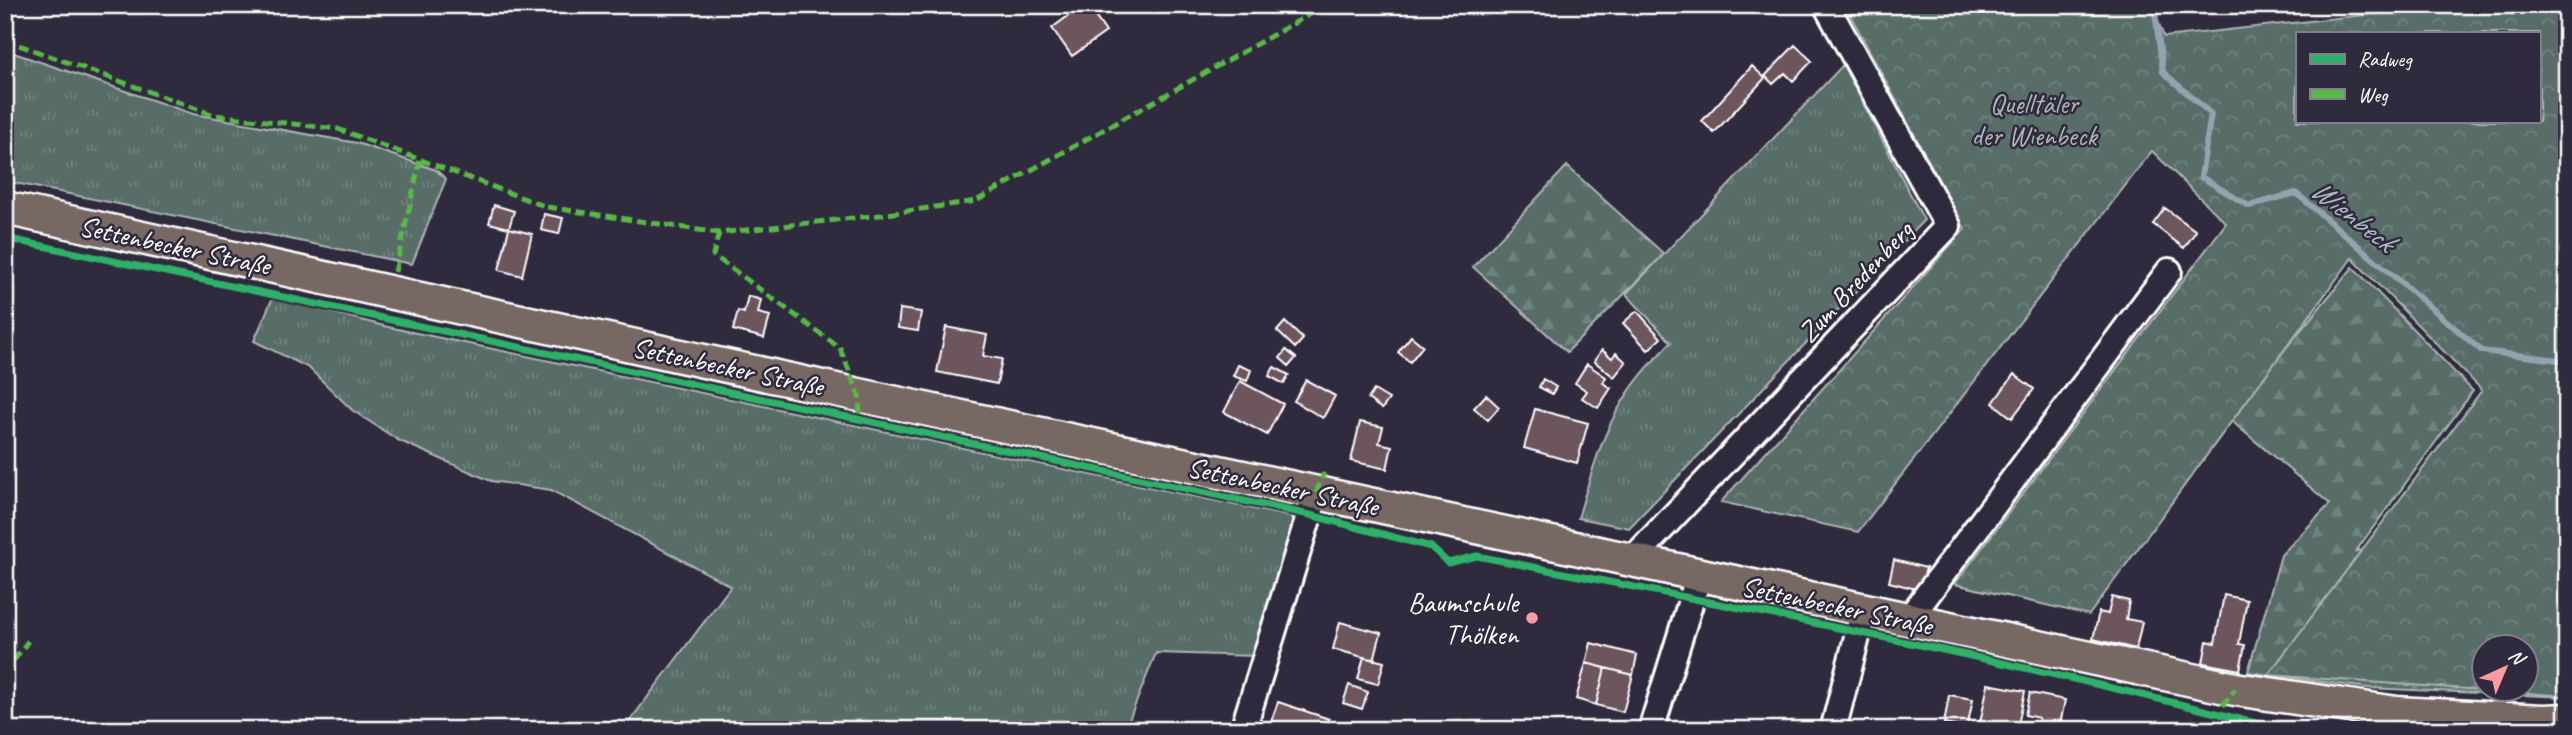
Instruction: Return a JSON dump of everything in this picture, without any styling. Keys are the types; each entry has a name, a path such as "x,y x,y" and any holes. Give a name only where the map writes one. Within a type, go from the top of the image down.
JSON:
{"main road":[{"name":"Settenbecker Straße","path":"5,208 1631,561 2235,689 2397,713 2567,720"}],"street":[{"name":"Zum Bredenberg","path":"1631,561 1948,226 1826,5"},
{"path":"1908,620 2169,271"},
{"path":"1243,730 1317,493"},
{"path":"1651,730 1699,575"},
{"path":"1833,730 1864,610"}],"green space":[{"name":"Quelltäler der Wienbeck","path":"1845,5 2152,5 2164,37 2455,5 2567,5 2567,696 2540,694 2540,634 2470,634 2470,689 2268,675 2482,390 2352,258 2089,615 1955,584 2226,223 2152,151 1858,532 1721,502 1965,229"},
{"path":"5,50 193,114 357,143 436,170 446,179 412,264 5,181"},
{"path":"1843,65 1924,220 1629,528 1578,518 1597,458 1615,414 1639,378 1671,342 1626,294"},
{"path":"1567,166 1664,254 1567,352 1473,267"},
{"path":"2353,267 2473,391 2356,551 2567,529 2567,697 2540,696 2540,634 2470,634 2470,693 2368,688 2248,672 2281,555 2330,504 2228,418"},
{"path":"273,297 388,327 1301,519 1254,656 1156,653 1125,730 623,730 731,586 551,490 491,481 398,440 352,410 309,368 254,341"}],"building":[{"path":"1083,5 1087,5 1106,32 1072,56 1052,28"},
{"path":"1795,45 1812,61 1793,81 1785,73 1773,84 1765,76"},
{"path":"1752,66 1765,78 1714,133 1702,121"},
{"path":"494,205 514,211 509,228 489,223"},
{"path":"2165,208 2196,231 2184,248 2153,224"},
{"path":"544,214 563,218 559,234 541,230"},
{"path":"509,228 532,234 522,276 499,270"},
{"path":"748,296 761,300 758,313 770,316 764,338 733,330 738,311 744,313"},
{"path":"900,309 921,312 918,331 898,328"},
{"path":"1637,311 1661,338 1648,350 1623,323"},
{"path":"1285,322 1303,339 1295,348 1277,331"},
{"path":"946,327 987,335 983,356 1002,359 997,384 937,372"},
{"path":"1411,336 1423,346 1410,362 1398,352"},
{"path":"1286,350 1296,358 1289,366 1280,358"},
{"path":"1602,350 1612,358 1616,353 1626,362 1614,377 1594,361"},
{"path":"1587,364 1606,377 1603,383 1611,388 1598,408 1582,398 1587,391 1575,383"},
{"path":"1238,365 1251,370 1247,381 1233,376"},
{"path":"1274,367 1289,375 1284,384 1269,376"},
{"path":"2014,374 2034,389 2012,418 1993,403"},
{"path":"1543,379 1556,387 1552,394 1539,387"},
{"path":"1306,380 1335,396 1323,418 1294,401"},
{"path":"1240,381 1283,404 1267,435 1224,412"},
{"path":"1374,390 1389,399 1382,409 1368,399"},
{"path":"1486,395 1499,407 1488,420 1474,408"},
{"path":"1535,409 1588,423 1577,463 1524,448"},
{"path":"1360,422 1383,427 1379,443 1392,446 1387,469 1351,461"},
{"path":"1894,560 1926,568 1920,590 1889,582"},
{"path":"2224,595 2247,600 2239,644 2245,645 2240,670 2203,663 2207,641 2215,643"},
{"path":"2112,597 2129,601 2126,619 2142,622 2136,649 2093,639 2099,612 2108,614"},
{"path":"1340,622 1381,633 1374,660 1333,649"},
{"path":"1591,643 1637,655 1633,675 1586,663"},
{"path":"1364,657 1384,662 1378,684 1358,679"},
{"path":"1586,663 1605,668 1596,705 1576,699"},
{"path":"1605,668 1633,675 1623,712 1596,705"},
{"path":"1988,684 2025,691 2017,730 1997,730 1998,726 1980,723"},
{"path":"1349,685 1368,692 1362,709 1343,703"},
{"path":"2030,693 2065,700 2059,730 2037,730 2039,718 2025,715"},
{"path":"1949,695 1973,699 1967,728 1944,724"},
{"path":"1278,702 1329,719 1326,730 1268,730"},
{"path":"1171,722 1204,730 1170,730"}],"waterway":[{"name":"Wienbeck","path":"2154,5 2163,72 2211,114 2201,177 2249,206 2296,193 2482,351 2567,361"}],"marked path":[{"path":"5,40 214,115 338,129 547,207 719,233 976,201 1321,8 1322,5"},
{"path":"395,272 420,160"},
{"path":"719,233 713,255 840,348 859,395 860,419"},
{"path":"1316,493 1324,473"},
{"path":"5,672 28,641"},
{"path":"2205,730 2235,689"}],"cycle path":[{"path":"5,238 1310,515 1431,547 1448,563 1477,556 1679,596 2083,681 2283,730"}],"place":[{"name":"Baumschule Thölken","path":"1532,618"}]}
